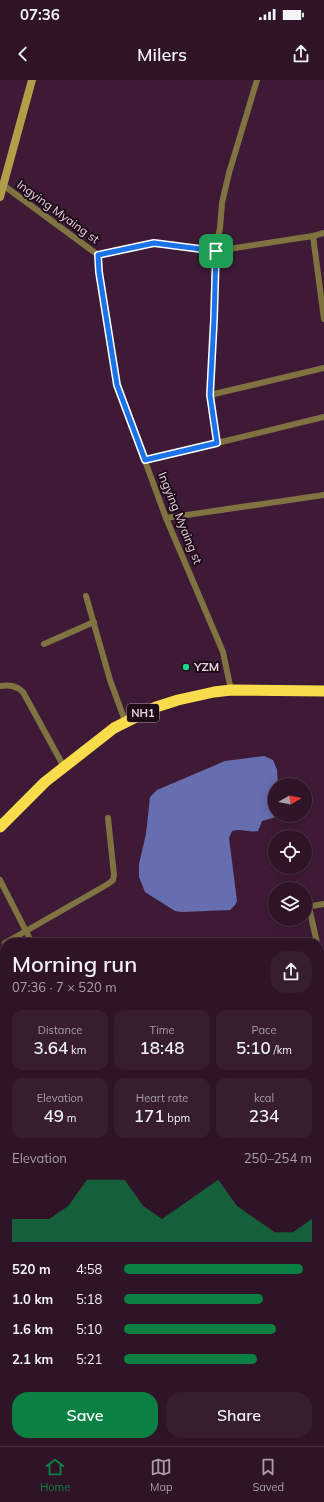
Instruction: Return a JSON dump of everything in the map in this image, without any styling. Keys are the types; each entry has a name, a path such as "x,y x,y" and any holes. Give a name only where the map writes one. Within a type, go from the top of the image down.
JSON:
{"highway":[{"name":"NH1","path":"0,827 45,782 114,728 156,707 178,700 231,690 324,691"}],"main road":[{"path":"0,197 32,80"}],"street":[{"path":"217,443 210,395 216,251 222,203 229,173 257,80"},
{"name":"Ingying Myaing st","path":"3,186 98,255 99,272 117,385 166,518 224,652 231,690"},
{"path":"98,255 154,243 216,251 324,233"},
{"path":"313,236 324,319"},
{"path":"210,395 324,368"},
{"path":"145,460 324,417"},
{"path":"166,518 324,495"},
{"path":"86,596 110,680 125,722"},
{"path":"44,644 94,622"},
{"path":"0,686 9,685 17,687 23,692 64,767"},
{"path":"14,938 113,880 114,870 108,818"},
{"path":"0,880 30,938"},
{"path":"312,906 324,904"},
{"path":"312,925 316,938"}],"water":[{"path":"264,756 273,760 277,770 278,778 268,778 268,819 262,821 258,831 232,831 229,838 237,901 230,910 175,911 145,892 139,877 139,864 146,834 150,797 157,790 225,761"}],"place":[{"name":"YZM","path":"186,667"}],"route":[{"path":"154,243 216,251 210,395 217,443 145,460 117,385 99,272 98,255 154,243"}]}
